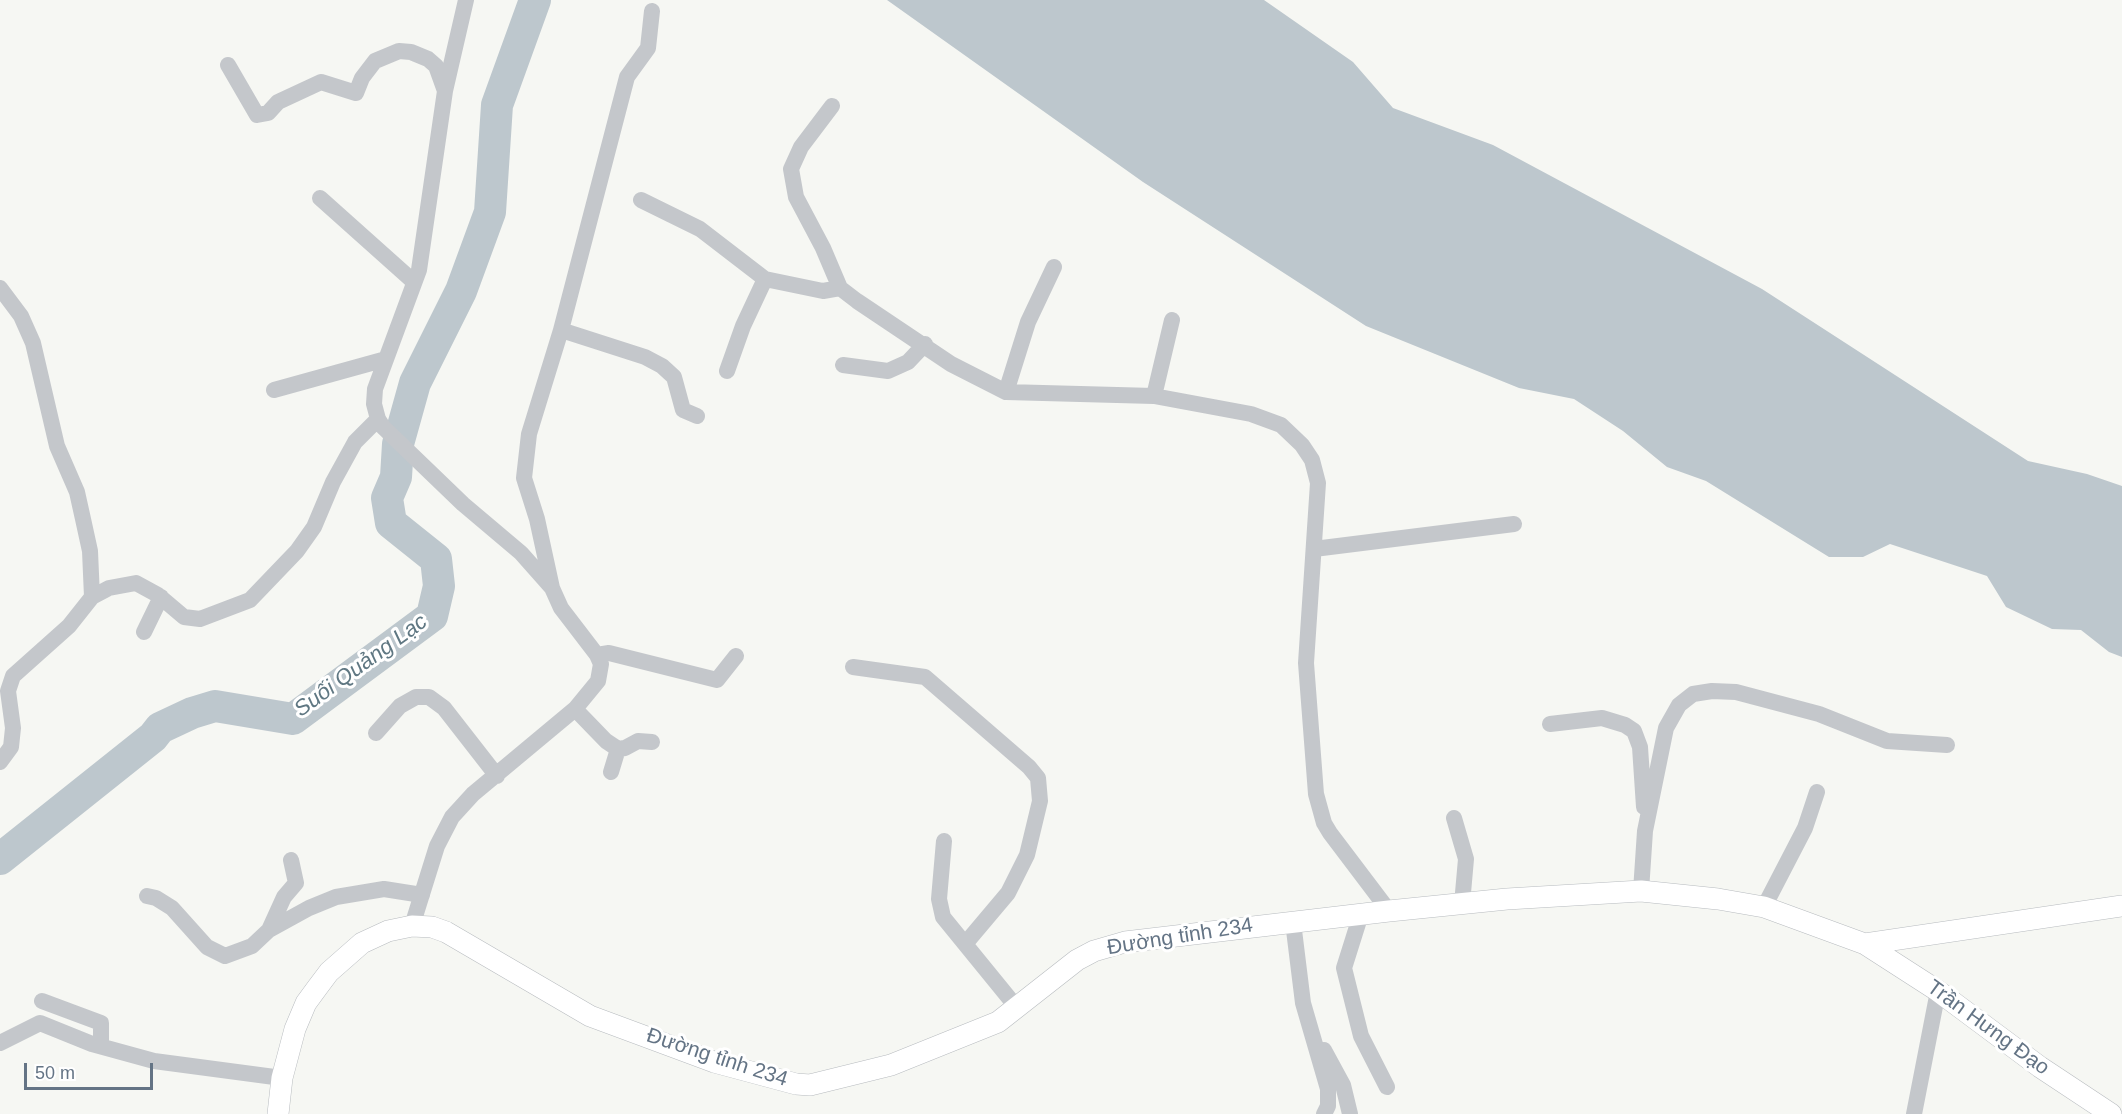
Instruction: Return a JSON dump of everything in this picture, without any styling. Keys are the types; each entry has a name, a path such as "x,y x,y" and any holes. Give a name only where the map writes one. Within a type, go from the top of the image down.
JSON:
{"main road":[{"name":"Đường tỉnh 234","path":"278,1114 282,1078 299,1016 329,972 362,943 388,931 412,926 432,927 446,932 590,1016 714,1062 796,1084 824,1083 891,1065 969,1035 998,1022 1018,1009 1070,965 1109,946 1164,936 1462,904 1641,891 1718,899 1764,907 1865,944"},
{"path":"1865,944 2122,906"},
{"name":"Trần Hưng Đạo","path":"1865,944 1938,990 2040,1067 2111,1114"}],"street":[{"path":"412,926 443,831 462,806 575,709 598,681 601,664 597,655 571,622 552,588 521,553 463,504 380,423 375,389 419,270 445,91 466,0"},
{"path":"552,588 537,519 524,478 529,434 561,330 627,77 648,48 652,11"},
{"path":"228,65 257,115 268,113 278,102 321,82 356,93 362,78 375,61 399,51 411,52 428,59 436,66 445,91"},
{"path":"832,106 801,147 791,169 796,197 823,248 840,288 925,344 951,364 1006,392 1154,396 1251,414 1281,425 1302,445 1312,460 1318,483 1306,663 1316,794 1324,823 1330,833 1389,911"},
{"path":"320,198 414,282"},
{"path":"640,200 699,229 765,279 823,291 840,288"},
{"path":"1006,392 1028,322 1054,267"},
{"path":"727,371 742,326 765,279"},
{"path":"0,288 21,316 33,343 57,446 76,492 83,519 90,551 92,597"},
{"path":"1154,396 1172,320"},
{"path":"561,330 645,357 662,366 674,377 683,410 697,416"},
{"path":"843,365 888,371 908,362 925,344"},
{"path":"274,390 386,359"},
{"path":"0,762 11,747 13,728 8,673 69,626 92,597 126,583 136,583 161,597 184,617 200,619 250,600 297,551 314,527 350,450 380,423"},
{"path":"1314,549 1514,524"},
{"path":"144,633 161,597"},
{"path":"597,655 609,653 717,680 722,677 736,656"},
{"path":"853,667 925,677 1029,767 1038,778 1040,801 1027,855 1008,893 965,944"},
{"path":"1645,831 1666,728 1679,705 1693,694 1712,691 1736,692 1819,714 1887,741 1947,745"},
{"path":"376,733 400,706 416,697 429,697 444,708 496,776"},
{"path":"575,709 606,741 618,749"},
{"path":"1550,724 1602,718 1625,725 1634,731 1640,747 1645,831 1641,891"},
{"path":"618,749 638,741 652,742"},
{"path":"611,772 618,749"},
{"path":"1764,907 1805,828 1817,792"},
{"path":"1454,818 1466,859 1462,904"},
{"path":"944,841 939,876 942,917 1018,1009"},
{"path":"269,930 284,897 296,883 291,860"},
{"path":"147,896 156,898 172,908 207,946 220,955 239,952 269,930 309,908 336,897 361,895 384,889 422,895"},
{"path":"1361,914 1344,968 1361,1036 1388,1087"},
{"path":"1293,922 1303,1003 1328,1089 1328,1106 1324,1114"},
{"path":"1914,1114 1938,990"},
{"path":"42,1001 101,1023 101,1046"},
{"path":"0,1043 40,1023 101,1046 154,1061 282,1078"},
{"path":"1312,1032 1343,1085 1349,1113"}],"shaded area":[{"path":"887,0 1264,0 1353,62 1393,108 1493,145 1762,289 2028,461 2087,474 2122,486 2122,657 2109,652 2081,630 2052,629 2006,607 1987,576 1890,544 1863,557 1829,557 1706,481 1667,467 1623,431 1574,399 1519,388 1366,326 1143,182"}],"waterway":[{"name":"Suối Quảng Lạc","path":"0,859 153,737 160,728 192,713 215,706 293,719 432,616 439,586 436,559 391,523 387,498 396,477 398,444 415,383 461,291 490,212 497,105 535,0"}]}
